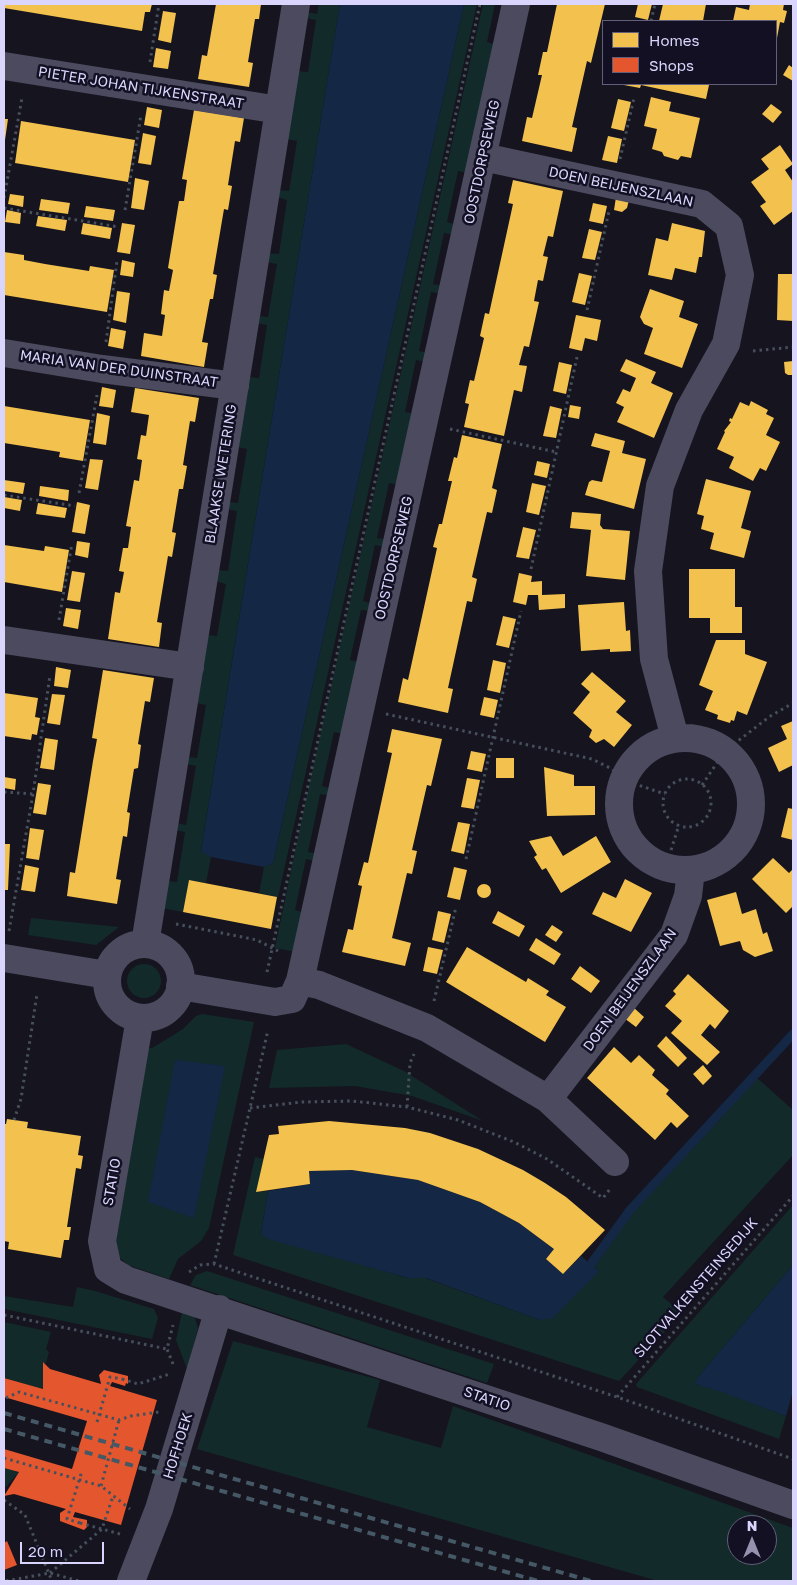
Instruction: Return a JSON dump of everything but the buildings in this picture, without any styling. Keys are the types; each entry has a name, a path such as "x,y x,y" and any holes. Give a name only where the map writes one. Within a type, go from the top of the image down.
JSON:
{"street":[{"name":"BLAAKSE WETERING","path":"148,932 296,4"},
{"name":"OOSTDORPSEWEG","path":"268,1002 292,999 302,970 516,4"},
{"name":"PIETER JOHAN TIJKENSTRAAT","path":"15,67 278,110"},
{"name":"DOEN BEIJENSZLAAN","path":"483,157 702,204 729,226 740,275 726,344 689,410 660,486 648,571 654,659 674,738"},
{"name":"MARIA VAN DER DUINSTRAAT","path":"4,353 102,369 235,386"},
{"path":"4,640 190,667"},
{"path":"674,738 703,740 725,752 739,766 748,783 752,802 749,822 741,840 727,855 710,865 691,870 665,867 648,859 635,848 625,833 620,816 619,798 623,780 636,759 655,744 674,738"},
{"name":"DOEN BEIJENSZLAAN","path":"548,1099 674,935 688,896 691,870"},
{"path":"148,932 155,946 172,958 177,966 180,986 178,995 166,1010 149,1018 140,1018 124,1012 117,1006 108,992 107,975 110,966 121,952 136,945 148,932"},
{"path":"4,958 107,975"},
{"path":"302,970 319,985 428,1028 548,1099 615,1162"},
{"path":"180,986 268,1002"},
{"name":"STATIO","path":"140,1018 102,1241 108,1269 126,1280 219,1309 601,1437 793,1505"},
{"name":"HOFHOEK","path":"130,1581 159,1509 219,1309"}],"path":[{"path":"214,1264 250,1108 268,1002 271,948 480,4"},
{"path":"651,20 655,4"},
{"path":"4,198 15,67"},
{"path":"4,208 119,227"},
{"path":"726,344 755,352 793,347"},
{"path":"531,569 577,357"},
{"path":"424,423 556,452"},
{"path":"4,495 75,506"},
{"path":"4,958 33,794 54,647 72,543"},
{"path":"466,859 521,611"},
{"path":"702,785 725,752 769,717 793,703"},
{"path":"361,708 592,759 612,769 623,780 665,794"},
{"path":"693,780 702,785 710,796 709,812 699,823 691,826 679,825 669,819 663,805 665,794 672,785 678,781 693,780"},
{"path":"4,792 33,794"},
{"path":"665,867 679,825"},
{"path":"148,932 257,940 302,970"},
{"path":"14,1120 20,1099 37,994"},
{"path":"250,1108 302,1102 352,1101 407,1107 458,1120 514,1142 547,1159 603,1198 623,1173 615,1162"},
{"name":"SLOTVALKENSTEINSEDIJK","path":"617,1397 793,1196"},
{"path":"180,1297 187,1273 200,1265 214,1264 617,1397 793,1459"},
{"path":"4,1315 167,1348"},
{"path":"97,1422 110,1376 138,1384 176,1373"},
{"path":"6,1398 19,1392 119,1420 131,1416 167,1411"},
{"path":"101,1486 119,1420"},
{"path":"4,1458 101,1486 137,1513"},
{"path":"82,1471 67,1519 122,1535"},
{"path":"50,1573 102,1529 112,1496"},
{"path":"4,1500 26,1515 52,1581"},
{"path":"6,1581 50,1573 79,1581"}],"green space":[{"path":"319,4 340,4 201,850 211,857 206,883 189,880 183,912 162,908 167,881 177,882 185,832 175,830 176,823 186,825 196,766 186,764 187,757 197,758 206,705 196,703 207,635 217,636 226,584 215,581 217,570 228,571 237,511 227,509 228,502 238,503 247,449 237,447 248,377 259,378 267,325 257,323 258,316 268,317 277,264 267,262 268,253 279,254 287,200 277,197 278,190 289,191 297,141 286,139 297,71 308,72 316,20 306,18 307,12 317,14"},
{"path":"464,4 477,4 278,897 259,893 264,867 273,863"},
{"path":"483,4 495,4 487,42 497,45 468,173 458,171 447,222 457,225 455,235 444,233 433,284 443,286 442,294 431,292 419,351 429,353 427,362 416,360 405,412 415,414 399,485 389,483 377,538 387,540 386,547 375,545 363,601 373,604 372,611 361,610 350,660 360,662 344,734 334,732 322,786 332,789 331,796 320,794 308,852 318,854 316,861 306,859 295,910 305,913 296,952 275,948 306,799"},
{"path":"31,918 119,927 96,945 28,935"},
{"path":"144,964 151,965 156,969 160,974 160,988 156,993 151,997 144,998 137,997 132,993 128,988 127,981 128,974 132,969 137,965"},
{"path":"202,1014 254,1022 209,1228 201,1241 178,1259 169,1279 128,1265 120,1258 115,1249 115,1241 146,1048 152,1048 183,1029 196,1016"},
{"path":"346,1044 404,1071 483,1121 412,1096 355,1086 269,1088 277,1050"},
{"path":"755,1076 793,1110 793,1155 663,1297 682,1313 619,1381 233,1255 255,1157 264,1159 256,1192 268,1191 261,1234 407,1278 425,1278 540,1320 599,1271 591,1264 630,1210"},
{"path":"793,1205 793,1265 699,1376 696,1384 722,1391 786,1416 779,1439 637,1387 636,1384"},
{"path":"207,1271 494,1364 487,1383 190,1285 196,1275"},
{"path":"77,1287 154,1309 158,1318 152,1339 4,1309 4,1296 73,1307"},
{"path":"182,1312 190,1313 195,1318 198,1328 187,1369 176,1340"},
{"path":"4,1322 51,1332 46,1349 49,1352 46,1363 43,1362 43,1389 4,1378"},
{"path":"233,1341 380,1380 367,1427 441,1448 453,1406 757,1515 727,1515 727,1565 777,1565 777,1522 793,1528 793,1581 658,1581 197,1449"},
{"path":"4,1468 19,1472 6,1487 4,1486"}],"water":[{"path":"340,4 464,4 273,863 264,867 211,857 201,851"},
{"path":"175,1060 225,1066 194,1218 148,1202"},
{"path":"352,1170 418,1180 480,1202 519,1223 554,1249 546,1259 563,1274 581,1256 599,1271 553,1318 540,1320 426,1278 408,1278 268,1239 261,1234 268,1191 310,1184 309,1171"},
{"path":"793,1265 793,1391 786,1416 695,1384 699,1376"}],"waterway":[{"path":"591,1264 630,1210 793,1034"}],"railway":[{"path":"4,1413 591,1581"},
{"path":"4,1429 538,1581"}]}
